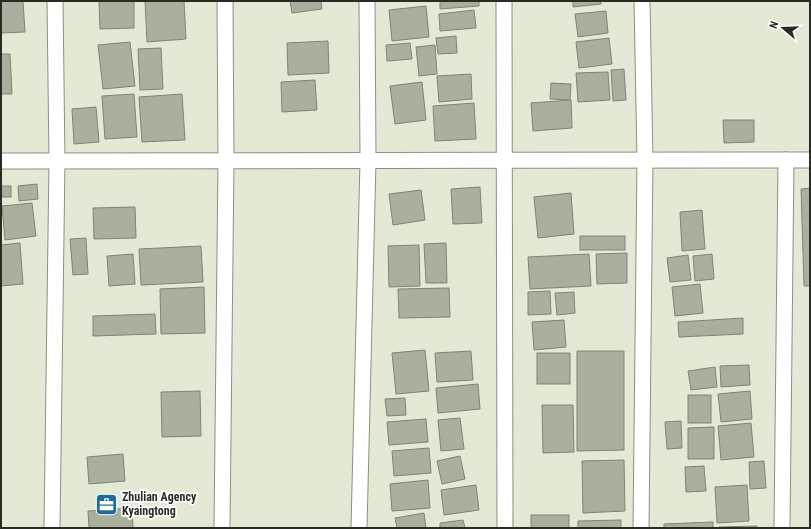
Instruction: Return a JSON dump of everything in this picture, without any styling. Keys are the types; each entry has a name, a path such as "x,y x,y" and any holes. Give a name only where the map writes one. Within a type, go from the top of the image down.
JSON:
{"street":[{"path":"52,528 57,161 55,1"},
{"path":"222,528 226,161 225,1"},
{"path":"359,528 368,161 367,1"},
{"path":"504,1 505,528"},
{"path":"641,528 645,160 642,1"},
{"path":"782,528 786,160"},
{"path":"1,161 810,160"}],"building":[{"path":"1,1 23,1 25,32 1,33"},
{"path":"99,1 134,1 134,28 100,29"},
{"path":"145,1 184,1 186,39 147,42"},
{"path":"290,1 321,1 322,9 292,13"},
{"path":"440,1 479,1 479,6 440,9"},
{"path":"573,1 601,1 601,4 573,7"},
{"path":"426,6 429,37 392,41 389,10"},
{"path":"474,10 476,28 440,31 439,14"},
{"path":"606,11 608,33 578,37 575,14"},
{"path":"456,36 457,53 438,54 436,38"},
{"path":"609,38 612,64 579,68 576,42"},
{"path":"328,41 329,73 288,75 287,43"},
{"path":"130,42 135,86 103,89 98,45"},
{"path":"410,43 412,59 387,61 386,45"},
{"path":"435,45 437,74 419,76 416,47"},
{"path":"161,48 163,89 140,90 138,49"},
{"path":"1,54 10,54 12,94 1,94"},
{"path":"624,69 626,100 613,101 611,70"},
{"path":"608,72 610,100 578,102 576,73"},
{"path":"471,74 472,99 439,102 437,76"},
{"path":"315,80 317,110 282,112 281,82"},
{"path":"422,82 426,120 395,124 390,86"},
{"path":"551,83 571,84 570,100 550,99"},
{"path":"134,94 137,137 105,139 102,96"},
{"path":"182,94 185,140 142,142 139,97"},
{"path":"571,100 572,128 533,131 531,103"},
{"path":"474,103 476,139 435,141 433,106"},
{"path":"96,107 99,142 74,144 72,109"},
{"path":"723,120 754,120 754,142 724,143"},
{"path":"37,184 38,199 19,201 18,186"},
{"path":"1,186 11,186 11,197 1,197"},
{"path":"480,187 482,223 453,224 451,189"},
{"path":"810,188 810,286 804,286 801,189"},
{"path":"421,190 425,220 393,225 389,194"},
{"path":"571,193 574,234 538,238 534,197"},
{"path":"32,203 36,236 5,240 2,206"},
{"path":"135,207 136,238 94,239 93,208"},
{"path":"702,210 705,249 682,251 680,212"},
{"path":"580,236 625,236 625,250 580,250"},
{"path":"86,238 88,274 73,275 70,239"},
{"path":"20,243 23,284 1,286 1,245"},
{"path":"446,243 447,283 426,283 424,244"},
{"path":"419,245 420,286 389,287 388,246"},
{"path":"201,246 203,282 141,285 139,249"},
{"path":"627,253 627,283 597,284 596,254"},
{"path":"133,254 135,284 109,286 107,256"},
{"path":"589,254 591,286 530,289 528,257"},
{"path":"712,254 714,279 695,281 693,256"},
{"path":"688,255 691,280 670,282 667,258"},
{"path":"700,284 703,313 675,316 672,287"},
{"path":"204,287 205,333 161,334 160,289"},
{"path":"449,288 450,317 399,318 398,289"},
{"path":"550,291 551,314 528,315 528,292"},
{"path":"574,292 575,313 557,315 555,293"},
{"path":"155,314 156,334 93,336 93,316"},
{"path":"743,318 743,334 679,337 678,322"},
{"path":"564,320 566,347 534,350 532,322"},
{"path":"425,350 429,391 396,394 392,353"},
{"path":"471,351 473,380 437,382 435,353"},
{"path":"577,351 624,351 624,450 577,451"},
{"path":"537,353 570,353 570,384 537,384"},
{"path":"749,365 750,385 721,387 720,366"},
{"path":"715,367 717,387 691,390 688,371"},
{"path":"478,384 480,409 438,413 436,388"},
{"path":"200,391 201,436 162,437 161,392"},
{"path":"750,391 752,419 721,422 718,394"},
{"path":"688,395 711,395 711,423 688,423"},
{"path":"405,398 406,415 387,416 385,399"},
{"path":"542,405 573,405 574,452 543,453"},
{"path":"460,418 464,449 441,451 438,420"},
{"path":"426,419 428,442 389,445 387,422"},
{"path":"681,421 682,448 667,449 665,422"},
{"path":"751,423 754,457 721,460 718,426"},
{"path":"714,427 714,459 688,459 688,428"},
{"path":"429,448 431,473 394,476 392,451"},
{"path":"123,454 125,481 89,484 87,457"},
{"path":"460,456 465,479 442,484 437,461"},
{"path":"624,460 625,511 583,513 582,461"},
{"path":"764,461 766,488 750,489 749,462"},
{"path":"704,466 706,491 686,492 685,467"},
{"path":"428,480 430,508 392,511 390,484"},
{"path":"476,485 479,510 444,515 441,490"},
{"path":"747,485 749,521 717,523 715,487"},
{"path":"132,508 133,528 89,528 88,511"},
{"path":"424,513 426,528 397,528 395,518"},
{"path":"531,515 569,515 569,528 531,528"},
{"path":"463,520 465,528 440,528 440,523"},
{"path":"621,520 621,528 578,528 578,521"},
{"path":"713,522 713,528 664,528 664,524"},
{"path":"757,526 757,528 719,528 719,527"}],"place":[{"name":"Zhulian Agency Kyaingtong","path":"107,504"}]}
